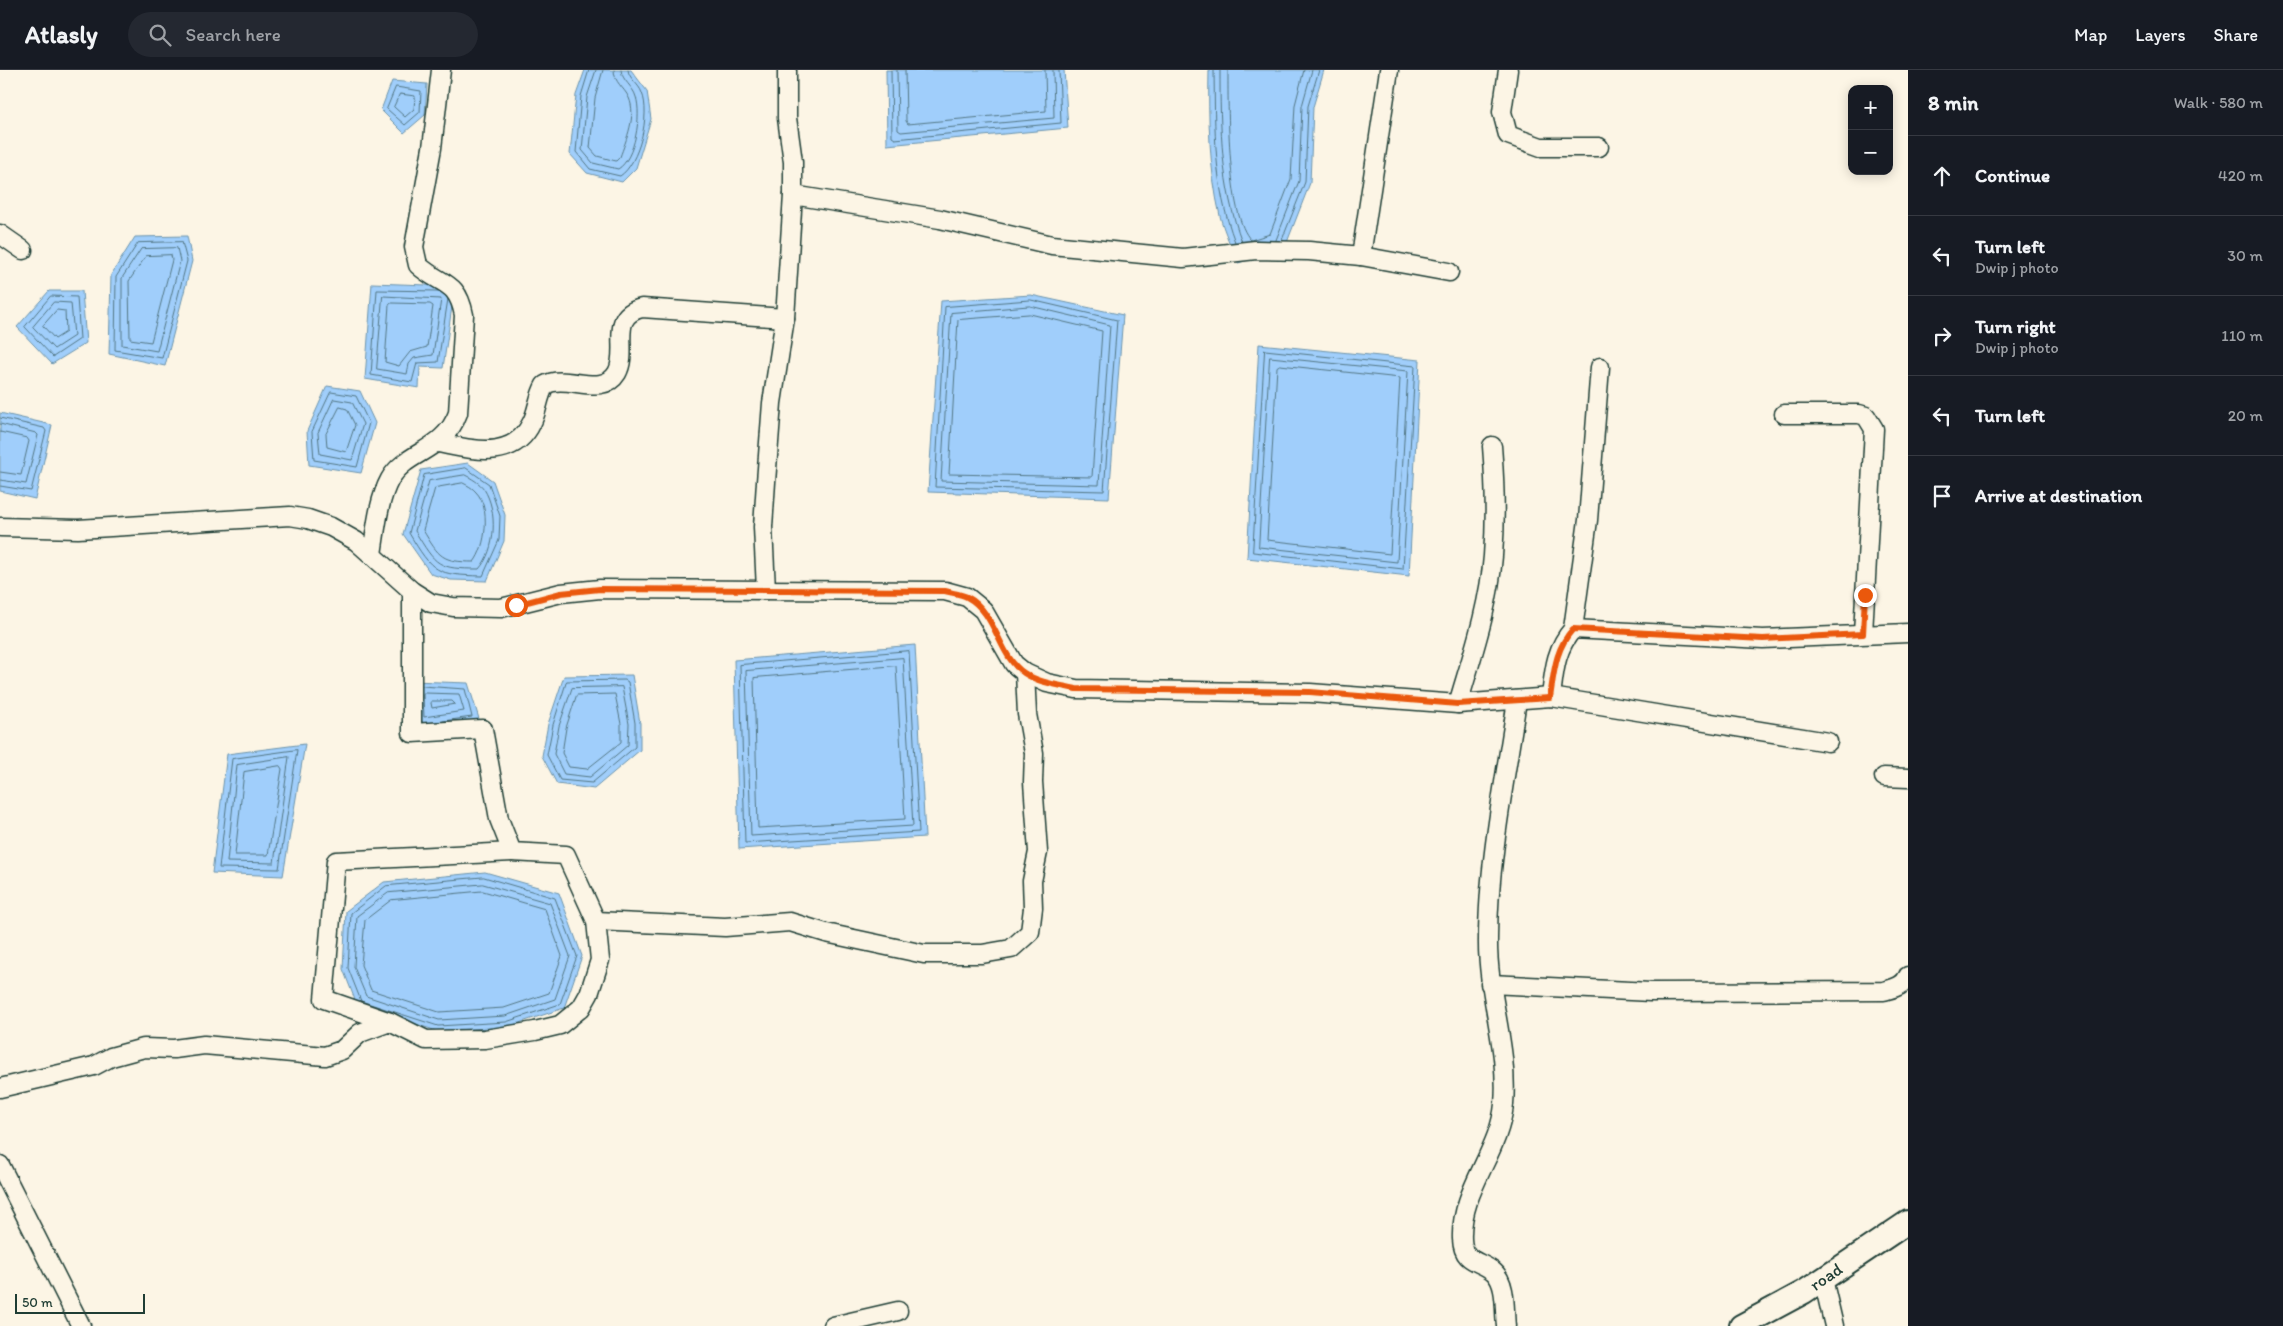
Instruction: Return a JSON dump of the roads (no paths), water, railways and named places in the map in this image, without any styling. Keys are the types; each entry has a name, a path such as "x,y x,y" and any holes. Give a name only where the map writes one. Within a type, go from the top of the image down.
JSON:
{"main road":[{"name":"road","path":"1741,1326 1823,1279 1908,1222"}],"street":[{"path":"372,554 383,496 391,478 413,458 438,443 454,427 458,413 464,315 461,300 456,291 447,283 434,278 418,265 414,248 432,148 441,70"},
{"path":"766,590 763,526 771,413 785,318 793,195 793,162 787,118 787,70"},
{"path":"1361,256 1389,70"},
{"path":"1508,70 1502,112 1508,136 1541,147 1599,147"},
{"path":"793,195 940,220 1052,245 1183,258 1256,250 1309,250 1361,256 1449,272"},
{"path":"0,234 23,250"},
{"path":"438,443 487,452 507,448 522,438 532,422 545,385 556,381 602,384 610,380 618,372 623,322 626,314 632,310 642,308 785,318"},
{"path":"1550,698 1558,651 1563,640 1573,629 1588,520 1600,367"},
{"path":"1784,414 1859,414 1866,416 1874,429 1863,634"},
{"path":"1458,704 1483,614 1493,558 1496,508 1492,446"},
{"path":"0,527 78,529 290,516 308,519 331,527 356,541 412,591 431,604 453,608 501,608 561,593 600,589 945,591 967,597 983,610 1014,664 1025,673 1047,683 1076,689 1310,692 1458,704 1550,698 1828,742"},
{"path":"412,591 412,733 483,730 499,819 512,852"},
{"path":"1573,629 1763,639 1908,633"},
{"path":"596,921 726,927 762,922 790,922 834,935 924,954 982,954 1011,949 1030,932 1033,908 1032,880 1038,852 1033,782 1034,753 1028,714 1025,673"},
{"path":"1506,1326 1501,1283 1494,1271 1474,1262 1467,1254 1462,1242 1465,1205 1487,1160 1504,1106 1506,1074 1490,984 1488,939 1491,878 1517,700"},
{"path":"1884,777 1908,778"},
{"path":"512,852 566,855 596,921 600,960 589,994 581,1008 560,1024 535,1031 485,1039 426,1040 390,1022 324,999 336,861 512,852"},
{"path":"1490,984 1651,992 1884,990 1897,987 1908,976"},
{"path":"0,1088 94,1066 112,1057 144,1048 174,1049 204,1045 325,1056 342,1050 360,1033 390,1022"},
{"path":"0,1165 81,1326"},
{"path":"1823,1279 1834,1326"},
{"path":"833,1326 898,1311"}],"water":[{"path":"585,70 631,70 647,91 651,119 636,168 622,182 587,173 570,154 576,95"},
{"path":"886,70 1064,70 1068,128 887,145"},
{"path":"1209,70 1324,70 1313,107 1310,183 1284,250 1238,263 1226,234 1216,198 1211,162"},
{"path":"392,81 427,84 425,115 404,133 381,110"},
{"path":"187,236 192,261 165,366 109,354 111,275 135,237"},
{"path":"372,283 455,286 443,368 420,367 419,388 365,379"},
{"path":"49,291 82,291 86,343 52,364 17,327"},
{"path":"1031,295 1123,315 1109,498 928,492 941,301"},
{"path":"1259,344 1420,360 1409,576 1247,558"},
{"path":"327,386 360,391 375,423 361,473 309,465 307,431"},
{"path":"0,413 52,425 35,499 0,491"},
{"path":"468,463 493,481 505,515 504,541 487,581 451,580 431,574 403,534 421,470"},
{"path":"915,645 925,837 739,849 734,660"},
{"path":"632,675 640,723 640,750 594,789 557,784 542,756 548,724 564,676"},
{"path":"412,681 468,683 480,722 411,730"},
{"path":"305,744 283,876 212,873 227,754"},
{"path":"485,872 559,893 582,956 564,1008 507,1027 437,1031 357,1005 343,969 346,911 384,882"}]}
